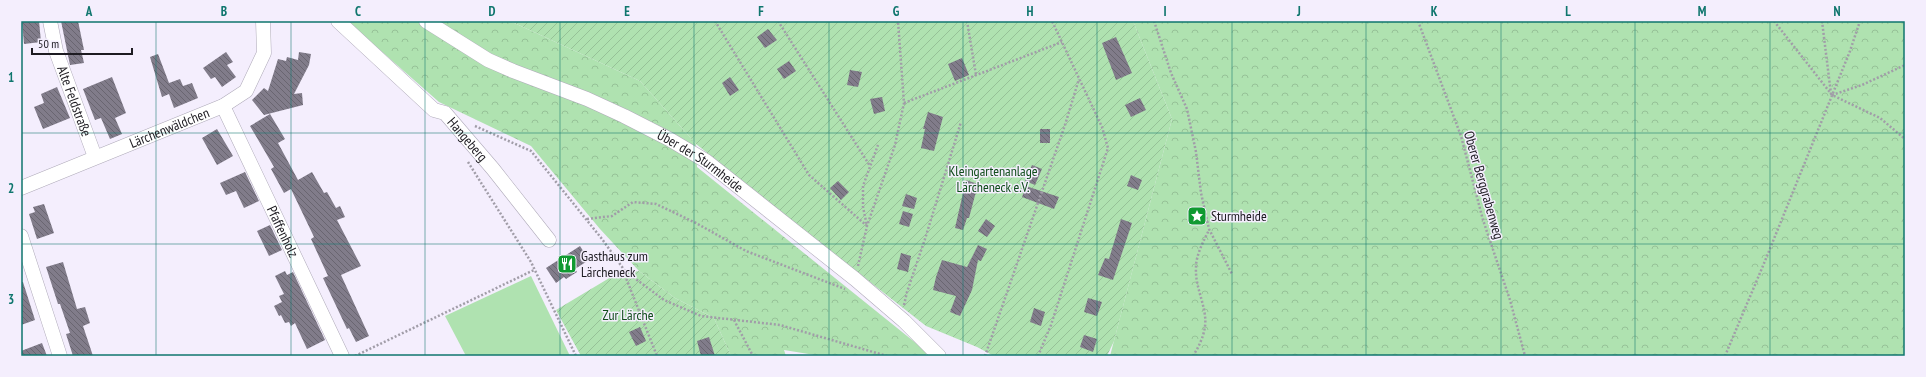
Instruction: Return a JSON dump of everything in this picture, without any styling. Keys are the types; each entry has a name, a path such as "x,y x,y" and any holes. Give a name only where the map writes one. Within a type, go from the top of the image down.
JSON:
{"street":[{"name":"Alte Feldstraße","path":"50,21 56,51 95,157"},
{"name":"Lärchenwäldchen","path":"21,188 223,106 246,91 264,53 263,21"},
{"name":"Hangeberg","path":"338,21 434,110 445,113 493,169 549,240"},
{"name":"Über der Sturmheide","path":"426,21 488,60 513,72 587,99 669,139 706,161 850,284 904,321 939,356"},
{"name":"Pfaffenholz","path":"223,106 342,356"},
{"path":"21,236 60,356"}],"path":[{"path":"715,21 809,175 867,226"},
{"path":"778,21 870,167"},
{"path":"586,219 612,216 633,202 656,204 696,223 746,251 850,284 867,226 895,145 904,103 898,21"},
{"path":"967,21 976,75"},
{"path":"1038,356 1051,325 1108,148 1102,127 1052,21"},
{"path":"1154,21 1172,73 1188,109 1196,152 1201,192 1209,230 1232,274"},
{"name":"Oberer Berggrabenweg","path":"1418,21 1460,136 1483,220 1510,300 1526,356"},
{"path":"1774,21 1832,95 1880,118 1905,139"},
{"path":"1822,21 1832,95"},
{"path":"1725,356 1766,261 1850,51 1860,21"},
{"path":"904,103 1062,42"},
{"path":"1832,95 1862,84 1905,64"},
{"path":"985,356 1065,125 1079,79"},
{"path":"906,298 961,122"},
{"path":"474,126 531,151 625,270 664,300 701,316 780,325 887,356"},
{"path":"867,226 863,207 863,186 878,145"},
{"path":"464,156 534,270 576,356"},
{"path":"1193,356 1201,344 1205,317 1198,289 1196,266 1209,230"},
{"path":"355,356 534,270"},
{"path":"625,270 626,278 657,356"},
{"path":"734,320 753,356"}],"green space":[{"path":"347,21 510,21 640,81 696,144 697,167 927,352 925,356 821,356 784,350 786,356 731,356 714,318 675,298 639,271 600,229 531,146 439,102"},
{"name":"Kleingartenanlage Lärcheneck e.V.","path":"510,21 1133,21 1172,119 1114,341 1107,356 994,356 977,347 926,326 696,144 640,81"},
{"path":"1133,21 1905,21 1905,356 1110,356 1172,119"},
{"name":"Zur Lärche","path":"639,271 675,298 714,318 731,356 581,356 556,310 616,274"},
{"path":"531,276 570,356 466,356 445,316"}],"building":[{"path":"22,21 39,21 41,42 24,44"},
{"path":"61,21 78,21 84,50 81,50 84,63 70,65"},
{"path":"768,29 777,40 765,48 757,37"},
{"path":"1116,37 1132,73 1116,80 1102,43"},
{"path":"226,52 233,62 227,65 236,77 222,87 215,77 211,79 203,68"},
{"path":"299,52 311,54 309,65 294,94 302,93 303,105 264,115 252,100 264,88 268,91 278,59 286,61 287,57 298,60"},
{"path":"158,54 169,83 180,79 183,86 192,83 198,98 174,108 169,94 162,97 150,57"},
{"path":"962,58 969,75 955,81 948,64"},
{"path":"789,61 796,71 784,79 777,69"},
{"path":"850,70 862,72 858,87 847,85"},
{"path":"112,77 126,113 115,118 122,134 110,139 101,118 95,120 83,89"},
{"path":"730,77 739,90 730,96 722,83"},
{"path":"57,87 70,118 43,129 34,107 44,103 41,94"},
{"path":"882,97 885,111 874,114 870,99"},
{"path":"1140,98 1146,110 1131,117 1125,105"},
{"path":"928,112 943,117 934,151 921,148 925,129 923,129"},
{"path":"270,114 285,139 278,143 298,180 312,172 324,193 327,192 336,208 340,206 345,217 337,220 361,266 341,275 369,336 356,342 349,328 347,329 323,278 328,276 311,239 314,237 291,189 284,193 271,169 274,167 250,126"},
{"path":"217,129 233,156 217,165 202,138"},
{"path":"1040,129 1050,129 1050,143 1040,143"},
{"path":"1032,165 1042,169 1035,185 1025,181"},
{"path":"245,172 259,201 244,208 236,191 226,195 220,183"},
{"path":"1131,175 1142,180 1138,190 1127,186"},
{"path":"966,180 978,184 969,218 967,218 963,230 955,228"},
{"path":"838,181 849,192 841,200 830,188"},
{"path":"1026,186 1059,197 1054,209 1022,197"},
{"path":"906,194 917,198 914,209 902,206"},
{"path":"44,204 54,233 37,239 29,214 35,212 33,207"},
{"path":"903,211 913,214 909,227 899,224"},
{"path":"986,219 995,226 987,237 978,231"},
{"path":"1121,219 1132,223 1113,280 1098,275 1105,258 1109,259"},
{"path":"270,225 282,250 269,256 257,231"},
{"path":"978,245 987,249 981,261 978,260 972,290 960,316 950,312 956,296 933,290 936,277 942,260 967,267"},
{"name":"Gasthaus zum Lärcheneck","path":"580,246 589,260 575,269 577,272 566,279 564,277 556,283 546,268"},
{"path":"901,253 911,256 908,272 897,269"},
{"path":"63,262 77,309 85,307 90,323 83,326 93,356 73,356 66,334 70,333 60,304 58,304 46,267"},
{"path":"285,271 287,275 293,272 325,340 307,349 295,323 291,326 289,322 285,323 281,315 279,316 274,306 282,302 279,296 284,294 275,276"},
{"path":"21,282 23,282 35,320 21,325"},
{"path":"1088,298 1102,302 1097,316 1084,312"},
{"path":"1034,308 1045,312 1041,326 1030,322"},
{"path":"640,327 646,341 636,346 629,332"},
{"path":"1084,335 1097,339 1093,352 1080,347"},
{"path":"709,337 715,356 701,356 697,341"},
{"path":"42,343 47,356 21,356 21,351"}],"place":[{"name":"Sturmheide","path":"1197,216"},
{"name":"Gasthaus zum Lärcheneck","path":"567,264"}]}
